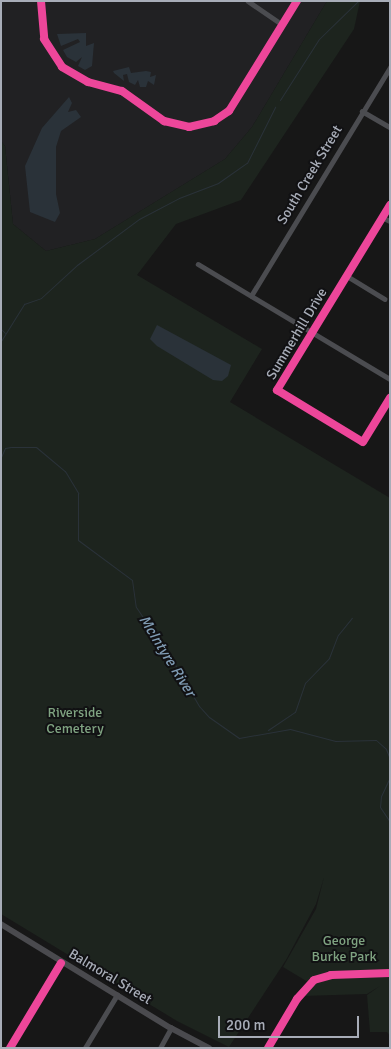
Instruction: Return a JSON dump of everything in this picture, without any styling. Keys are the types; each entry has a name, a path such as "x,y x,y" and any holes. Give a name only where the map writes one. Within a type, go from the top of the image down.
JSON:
{"main road":[{"name":"Balmoral Street","path":"2,926 171,1028 209,1048"}],"street":[{"path":"41,1 44,39 62,67 88,82 122,90 164,121 189,127 214,121 229,111 297,1"},
{"path":"248,1 283,25"},
{"name":"South Creek Street","path":"251,296 390,67"},
{"path":"362,111 390,127"},
{"name":"Summerhill Drive","path":"390,205 276,390 363,442 390,398"},
{"path":"382,217 390,221"},
{"path":"198,264 390,379"},
{"path":"347,276 386,299"},
{"path":"10,1048 61,963"},
{"path":"85,1048 116,995"},
{"path":"160,1048 171,1028"}],"shaded area":[{"path":"1,1 327,1 252,127 225,159 95,239 46,251 13,224 5,146 1,141"},
{"path":"86,33 86,46 94,43 92,66 85,70 78,66 82,57 76,62 67,57 63,50 80,42 78,39 61,46 57,34"},
{"path":"129,67 131,73 146,71 151,72 150,77 156,75 154,85 148,81 146,87 140,87 138,80 135,85 129,82 127,74 123,75 124,81 113,71"},
{"path":"69,97 72,103 68,112 76,110 81,117 61,131 56,147 56,194 60,213 55,222 30,212 25,166 42,128"},
{"path":"157,325 231,365 228,376 222,381 213,380 157,346 150,339"}],"green space":[{"path":"327,1 360,1 354,29 241,200 176,224 137,275 262,349 230,402 390,498 390,1036 387,1032 370,1032 367,995 380,986 367,994 302,996 308,982 283,967 316,909 324,877 316,904 286,960 229,1047 177,1021 1,914 1,141 5,146 13,224 46,251 95,239 225,159 252,127"}],"waterway":[{"path":"280,100 319,39 358,1"},
{"path":"1,341 24,304 41,298 77,265 139,219 179,198 218,183 247,163 275,107"},
{"name":"McIntyre River","path":"1,329 5,333"},
{"name":"McIntyre River","path":"1,457 5,448 36,447 65,471 78,493 78,540 132,580 136,607 174,663 199,706 209,717 239,738 290,729 335,741 376,740 386,749 390,759"},
{"path":"268,730 295,712 305,683 329,658 338,635 352,618"},
{"name":"McIntyre River","path":"390,777 381,796 380,807 390,822"}],"cycle path":[{"path":"41,1 44,39 62,67 88,82 122,91 164,121 189,127 214,121 229,111 297,1"},
{"path":"390,205 277,390 363,442 390,398"},
{"path":"10,1048 61,963"},
{"path":"268,1048 297,999 314,980 331,975 390,973"}],"park label":[{"name":"Riverside Cemetery","path":"75,722"},
{"name":"George Burke Park","path":"344,950"}]}
